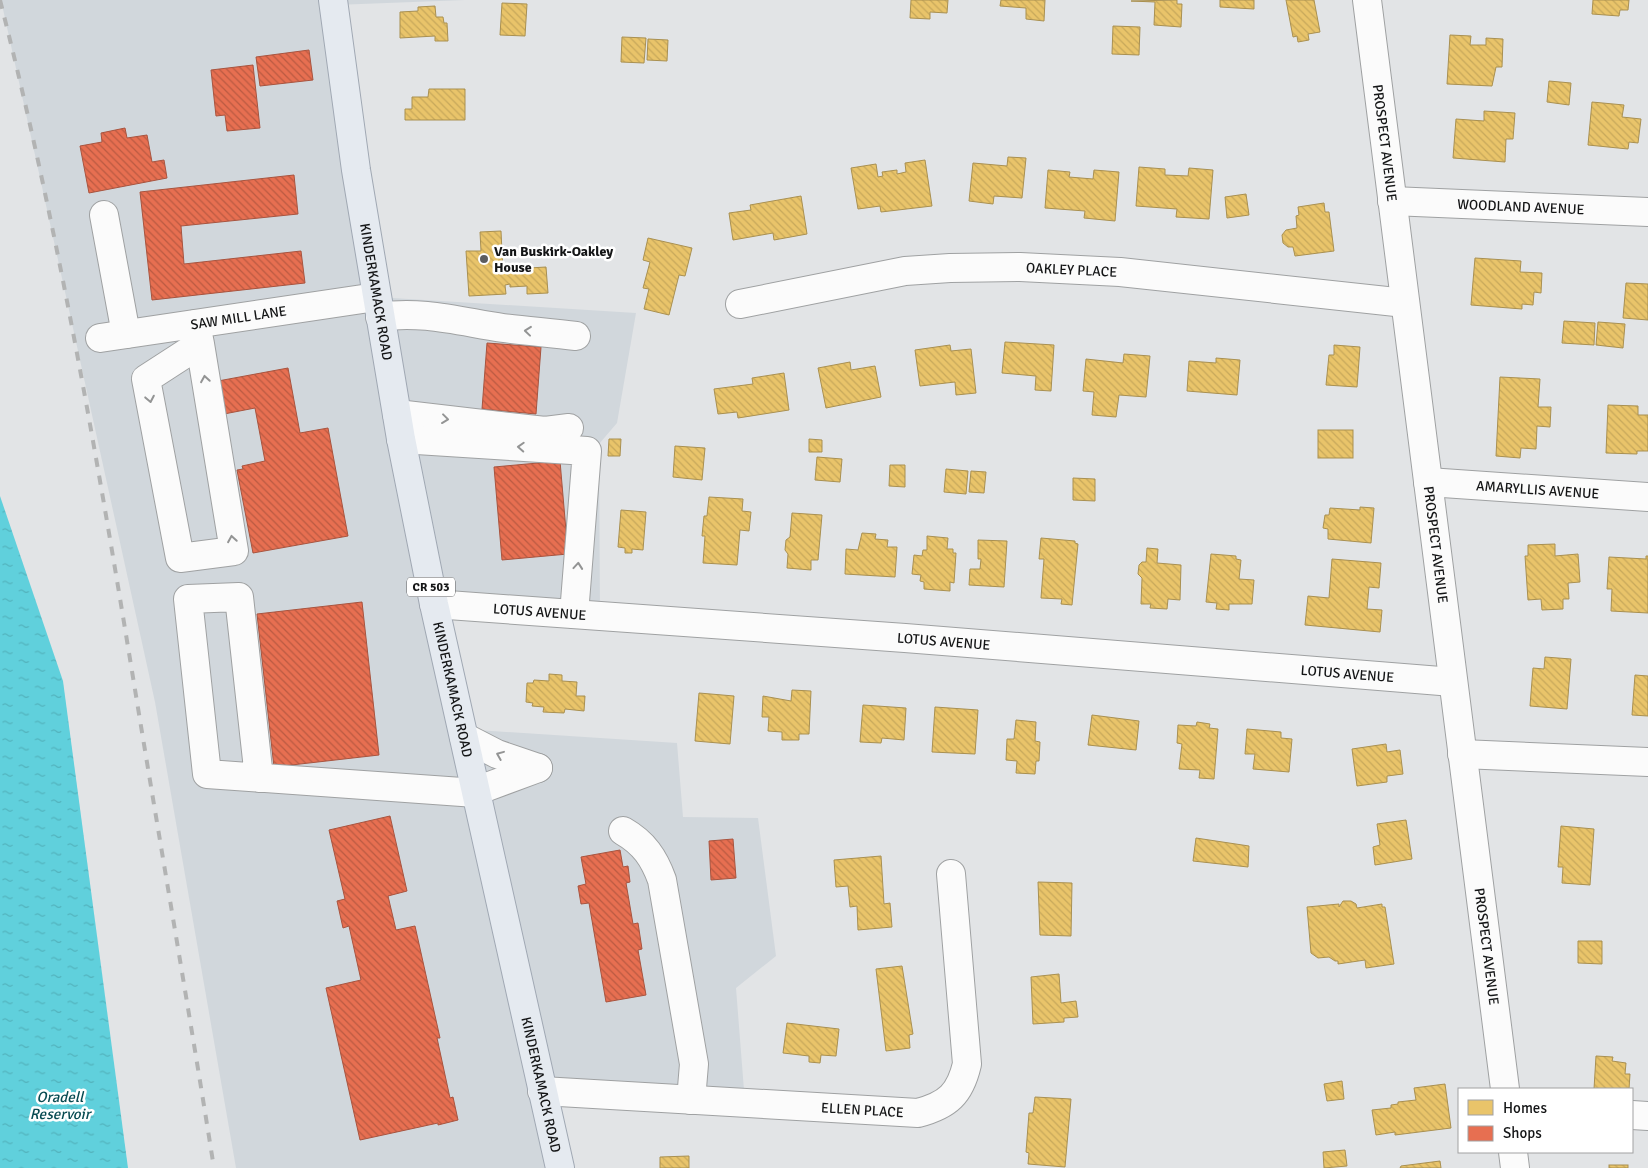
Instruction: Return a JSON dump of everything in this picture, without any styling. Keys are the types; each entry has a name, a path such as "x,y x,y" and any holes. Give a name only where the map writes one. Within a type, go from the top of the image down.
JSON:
{"main road":[{"name":"KINDERKAMACK ROAD","path":"333,0 378,307 399,427 434,604 560,1168"}],"street":[{"name":"PROSPECT AVENUE","path":"1367,0 1505,1088"},
{"name":"WOODLAND AVENUE","path":"1392,201 1648,212"},
{"name":"SAW MILL LANE","path":"104,215 113,336 198,334 378,307 398,314 424,315 505,328 576,336"},
{"name":"OAKLEY PLACE","path":"740,304 905,271 1020,267 1120,272 1405,302"},
{"path":"198,334 234,551 180,558 146,379 198,334"},
{"path":"399,427 545,431 569,428"},
{"path":"399,427 587,451 574,614"},
{"name":"AMARYLLIS AVENUE","path":"1428,482 1648,497"},
{"path":"259,778 240,597 188,599 207,774 259,778 476,792 538,768 497,754 464,737"},
{"name":"LOTUS AVENUE","path":"434,604 1453,682"},
{"path":"1462,754 1648,762"},
{"path":"624,831 642,843 656,863 662,880 694,1064 691,1100"},
{"name":"ELLEN PLACE","path":"542,1091 918,1113 938,1108 953,1096 963,1080 967,1064 951,874"},
{"path":"1633,1115 1648,1116"},
{"path":"1513,1153 1515,1168"}],"shaded area":[{"path":"1,0 465,0 335,5 376,297 636,313 617,423 599,444 600,616 435,604 462,729 677,743 683,817 758,818 776,956 736,988 745,1103 542,1091 560,1168 236,1168 155,702"}],"water":[{"name":"Oradell Reservoir","path":"0,496 63,681 128,1168 0,1168"}],"building: Homes":[{"path":"911,0 948,0 947,13 930,12 930,19 910,18"},
{"path":"1001,0 1045,0 1044,21 1026,19 1026,8 1000,6"},
{"path":"1177,0 1177,4 1182,4 1181,27 1154,25 1155,2 1131,1"},
{"path":"1220,0 1254,0 1254,9 1220,7"},
{"path":"1286,0 1314,0 1320,32 1308,34 1309,40 1298,42 1297,36 1293,37"},
{"path":"1593,0 1629,0 1628,10 1620,10 1619,16 1592,14"},
{"path":"502,3 527,4 525,36 500,35"},
{"path":"435,6 436,17 443,17 444,23 447,23 448,41 435,41 435,36 400,38 400,12 418,11 418,7"},
{"path":"1113,26 1140,27 1139,55 1112,54"},
{"path":"1450,35 1471,36 1470,45 1486,45 1486,38 1503,39 1502,67 1496,67 1492,86 1447,84"},
{"path":"622,37 646,38 644,63 621,62"},
{"path":"648,39 668,40 667,61 647,60"},
{"path":"1549,81 1571,83 1569,105 1547,102"},
{"path":"429,89 465,89 465,120 405,120 405,109 412,109 412,97 428,97"},
{"path":"1592,102 1624,105 1622,117 1641,119 1638,143 1629,142 1628,149 1588,145"},
{"path":"1484,111 1515,113 1513,139 1506,139 1505,162 1453,158 1456,119 1484,121"},
{"path":"1008,157 1026,158 1022,198 994,196 993,204 969,201 973,163 1007,166"},
{"path":"925,160 932,206 881,212 880,206 858,209 851,168 876,164 878,177 883,176 882,172 897,170 897,174 906,172 905,163"},
{"path":"1139,167 1165,169 1165,175 1188,176 1189,168 1213,170 1209,219 1176,217 1177,209 1136,206"},
{"path":"1048,170 1070,172 1069,177 1093,179 1094,170 1119,172 1115,221 1084,218 1085,211 1045,208"},
{"path":"1246,194 1249,215 1227,218 1225,197"},
{"path":"801,196 807,234 774,240 773,233 733,240 729,213 751,210 750,205"},
{"path":"1324,203 1325,212 1329,212 1334,251 1295,256 1293,247 1288,247 1283,243 1282,235 1286,230 1297,228 1296,216 1299,215 1298,207"},
{"name":"Van Buskirk-Oakley House","path":"501,231 503,273 512,272 512,269 546,267 548,293 527,294 527,286 510,287 510,284 505,285 506,294 469,296 466,251 481,251 480,232"},
{"path":"648,238 692,248 685,276 679,275 669,315 644,309 649,289 643,288 650,262 643,260"},
{"path":"1475,258 1521,261 1520,272 1542,273 1541,293 1534,292 1533,305 1522,304 1522,309 1471,305"},
{"path":"1626,283 1648,284 1648,320 1623,318"},
{"path":"1564,321 1595,323 1594,345 1562,343"},
{"path":"1598,322 1625,324 1623,348 1596,345"},
{"path":"1005,342 1054,345 1051,391 1035,390 1036,376 1002,373"},
{"path":"950,345 951,351 971,349 976,393 956,395 955,382 920,386 915,350"},
{"path":"1334,345 1360,347 1357,387 1326,385 1329,355 1334,355"},
{"path":"1124,354 1150,356 1146,397 1119,395 1116,417 1092,415 1094,392 1083,391 1086,359 1123,363"},
{"path":"1216,358 1240,360 1237,395 1187,391 1189,361 1216,363"},
{"path":"850,362 851,370 875,366 881,397 826,408 818,368"},
{"path":"784,373 789,410 738,418 737,412 718,414 714,389 753,384 752,378"},
{"path":"1500,377 1540,379 1538,407 1551,407 1550,427 1537,426 1536,449 1521,448 1520,458 1496,456"},
{"path":"1608,405 1638,406 1638,415 1648,415 1648,451 1637,451 1637,454 1606,453"},
{"path":"1318,430 1353,430 1353,458 1318,458"},
{"path":"609,439 621,439 620,456 608,456"},
{"path":"809,439 822,440 822,452 809,452"},
{"path":"675,446 705,448 702,480 673,477"},
{"path":"817,457 842,459 840,482 815,480"},
{"path":"890,465 905,465 905,487 889,486"},
{"path":"946,469 968,471 966,494 944,492"},
{"path":"971,471 986,472 984,493 969,492"},
{"path":"1073,478 1095,479 1095,501 1073,500"},
{"path":"709,497 743,499 742,511 751,512 749,531 740,530 737,565 703,563 705,536 702,536 704,516 707,516"},
{"path":"1360,507 1374,508 1371,543 1328,539 1328,529 1323,528 1325,515 1329,515 1330,508 1360,510"},
{"path":"621,510 646,512 643,550 632,549 632,553 625,553 625,548 618,547"},
{"path":"792,513 822,515 818,560 811,560 811,570 787,568 788,554 785,550 786,540 790,537"},
{"path":"862,533 876,534 875,539 888,540 887,547 897,547 895,577 845,574 846,549 858,550"},
{"path":"927,536 948,538 947,549 953,549 953,553 956,553 954,583 950,582 950,591 924,589 924,582 920,581 921,575 912,574 914,555 922,556 923,550 927,550"},
{"path":"1041,538 1075,541 1078,544 1072,605 1061,604 1062,599 1041,598 1044,559 1039,559"},
{"path":"978,540 1007,541 1004,587 969,585 970,569 980,569 981,559 978,559"},
{"path":"1555,544 1555,556 1578,554 1580,582 1568,583 1569,599 1563,599 1563,609 1542,610 1541,599 1528,600 1525,556 1528,556 1528,545"},
{"path":"1147,548 1158,549 1157,563 1181,565 1180,600 1168,599 1167,609 1150,608 1151,604 1141,604 1142,578 1138,574 1139,565 1142,562 1146,562"},
{"path":"1211,554 1236,556 1236,559 1241,560 1239,579 1254,580 1252,604 1229,604 1229,610 1216,609 1217,603 1206,602"},
{"path":"1646,556 1648,556 1648,613 1611,611 1612,589 1607,589 1609,557 1646,559"},
{"path":"1332,559 1381,563 1379,588 1369,587 1367,609 1382,610 1380,632 1305,625 1308,596 1329,598"},
{"path":"1545,657 1571,659 1567,709 1530,706 1533,668 1544,669"},
{"path":"549,674 562,675 562,681 577,682 576,696 585,696 584,711 565,709 564,713 543,712 544,707 532,706 533,703 526,702 527,683 533,683 534,680 549,681"},
{"path":"1635,675 1648,676 1648,716 1632,715"},
{"path":"792,690 811,691 809,734 799,734 799,740 782,740 782,732 768,731 769,717 762,717 763,696 791,701"},
{"path":"699,693 734,696 730,744 695,741"},
{"path":"863,705 906,708 904,740 882,738 881,743 860,742"},
{"path":"935,707 978,710 975,754 932,752"},
{"path":"1092,715 1139,721 1136,750 1088,745"},
{"path":"1016,720 1036,722 1035,741 1040,742 1039,761 1036,761 1035,774 1016,773 1017,761 1006,760 1007,739 1014,739"},
{"path":"1197,722 1210,724 1209,728 1218,729 1214,779 1199,778 1200,770 1179,769 1182,744 1177,743 1178,725 1196,726"},
{"path":"1247,729 1281,732 1281,738 1292,739 1289,772 1253,769 1255,754 1245,754"},
{"path":"1386,744 1387,752 1400,750 1403,774 1387,776 1387,782 1357,786 1352,749"},
{"path":"1406,820 1412,859 1375,865 1373,847 1380,845 1377,824"},
{"path":"1561,826 1594,829 1590,885 1562,883 1563,867 1558,867"},
{"path":"1196,838 1249,846 1248,867 1193,861"},
{"path":"881,856 884,904 890,903 892,927 858,930 857,906 850,907 848,886 836,887 834,860"},
{"path":"1038,882 1072,883 1071,936 1040,935"},
{"path":"1343,901 1351,901 1356,904 1357,908 1382,904 1382,907 1385,907 1394,964 1366,968 1365,960 1338,964 1338,961 1329,957 1318,958 1311,953 1307,907 1339,904 1339,907"},
{"path":"1578,941 1602,941 1602,964 1578,963"},
{"path":"902,966 913,1034 909,1035 910,1048 886,1051 876,969"},
{"path":"1059,974 1061,1003 1076,1001 1078,1017 1064,1018 1064,1022 1033,1024 1031,977"},
{"path":"787,1023 839,1029 836,1056 821,1055 820,1063 809,1062 809,1056 783,1053"},
{"path":"1596,1056 1613,1057 1612,1061 1626,1063 1625,1074 1630,1074 1629,1088 1594,1088"},
{"path":"1342,1081 1344,1099 1327,1101 1324,1084"},
{"path":"1445,1084 1451,1128 1395,1135 1395,1132 1376,1135 1372,1110 1391,1108 1391,1105 1398,1104 1398,1102 1416,1100 1414,1088"},
{"path":"1035,1097 1071,1099 1065,1167 1028,1164 1029,1153 1026,1152 1029,1113 1033,1113"},
{"path":"1345,1150 1347,1166 1324,1168 1323,1152"},
{"path":"689,1156 689,1168 660,1168 660,1157"},
{"path":"1440,1161 1441,1168 1400,1168 1401,1166"},
{"path":"1609,1165 1628,1165 1628,1168 1609,1168"}],"building: Shops":[{"path":"309,50 313,80 260,86 256,57"},
{"path":"253,65 260,128 227,131 225,115 216,116 211,70"},
{"path":"125,128 127,138 147,135 152,162 164,160 167,178 89,193 80,146 102,142 101,133"},
{"path":"294,175 298,214 181,226 184,264 301,251 305,283 152,300 140,192"},
{"path":"487,343 541,347 536,414 482,409"},
{"path":"288,368 300,433 328,428 348,536 253,553 237,470 243,469 242,466 265,461 255,408 224,414 218,381"},
{"path":"560,461 568,554 502,560 494,467"},
{"path":"362,602 379,755 274,767 257,614"},
{"path":"390,816 407,891 388,896 396,930 415,926 440,1038 437,1038 450,1098 453,1097 458,1120 360,1140 326,988 361,980 349,926 343,928 337,901 345,899 329,830"},
{"path":"733,839 736,878 711,880 709,841"},
{"path":"620,850 623,867 628,866 630,882 626,883 633,924 638,923 642,949 638,950 646,995 606,1002 589,903 581,904 578,886 586,884 581,857"}],"railway":[{"path":"0,0 42,177 94,445 214,1168"}],"place":[{"name":"Van Buskirk-Oakley House","path":"484,259"}]}
